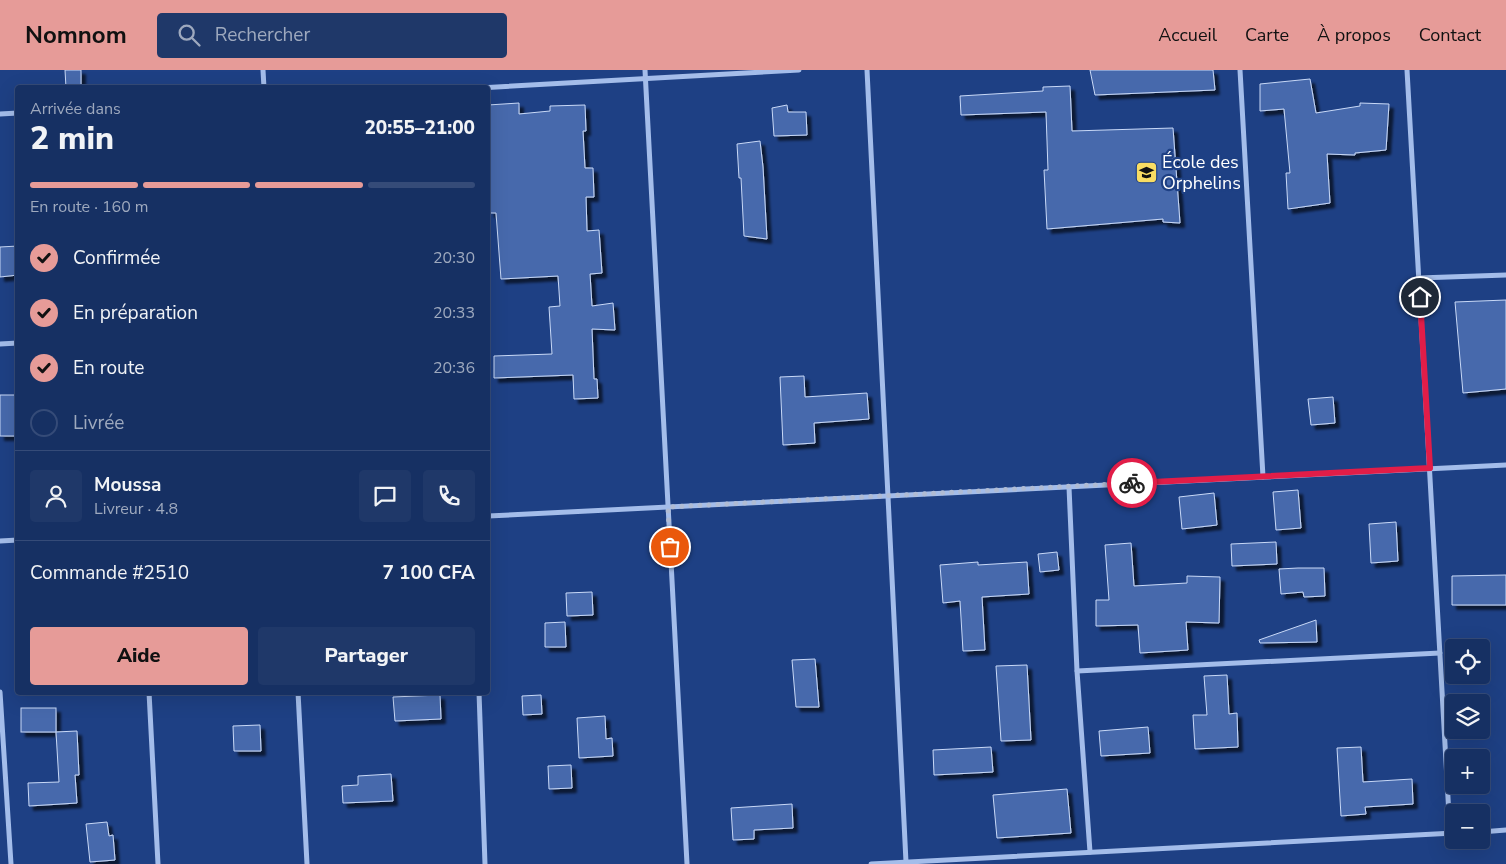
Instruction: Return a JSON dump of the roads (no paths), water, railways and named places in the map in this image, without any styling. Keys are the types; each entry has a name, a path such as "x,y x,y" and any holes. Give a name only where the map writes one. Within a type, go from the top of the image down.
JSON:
{"street":[{"path":"263,70 264,85"},
{"path":"645,70 687,864"},
{"path":"490,87 799,70"},
{"path":"867,70 906,862"},
{"path":"1240,70 1263,477"},
{"path":"1407,70 1450,804"},
{"path":"0,114 15,113"},
{"path":"1418,278 1506,275"},
{"path":"0,344 15,343"},
{"path":"490,516 1506,465"},
{"path":"1069,487 1077,672 1090,852"},
{"path":"0,541 15,540"},
{"path":"1077,672 1440,653"},
{"path":"0,692 11,864"},
{"path":"149,695 158,864"},
{"path":"298,695 307,864"},
{"path":"479,695 484,864"},
{"path":"1490,831 1506,830"},
{"path":"871,864 1445,833"}],"place":[{"name":"École des Orphelins","path":"1146,172"}]}
